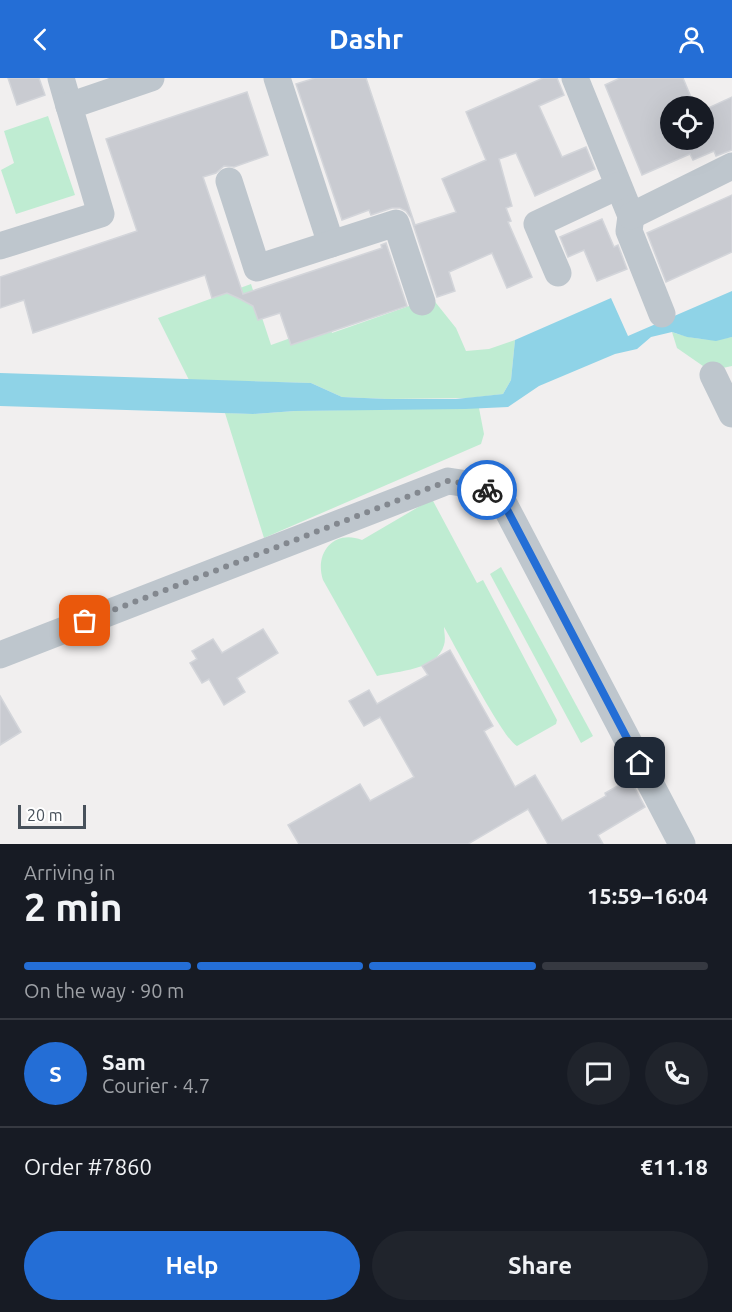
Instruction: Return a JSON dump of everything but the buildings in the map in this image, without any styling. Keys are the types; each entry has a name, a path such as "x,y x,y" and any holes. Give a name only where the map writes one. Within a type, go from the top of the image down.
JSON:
{"street":[{"path":"0,246 101,214 61,78"},
{"path":"69,106 151,78"},
{"path":"277,78 332,244"},
{"path":"575,78 632,216 629,231 662,314"},
{"path":"632,216 732,166"},
{"path":"229,181 257,268 396,223 422,302"},
{"path":"558,273 537,224 618,186"},
{"path":"713,375 732,414"},
{"path":"0,655 448,481 481,486 502,500 682,844"}],"green space":[{"path":"48,116 75,195 16,214 1,170 14,163 4,131"},
{"path":"251,284 271,345 330,324 332,333 432,298 456,328 466,351 489,349 515,340 511,380 503,394 469,398 387,399 342,397 311,383 189,380 158,318"},
{"path":"672,332 702,339 732,337 732,366 718,369 703,366 677,348"},
{"path":"479,408 484,434 481,444 264,538 225,413 253,414 295,411"},
{"path":"432,499 477,583 483,580 557,720 556,724 517,746 510,740 491,711 444,627 444,645 434,660 406,671 377,676 323,580 321,561 324,553 335,541 352,537 362,540"},
{"path":"501,567 593,736 581,743 490,574"}],"water":[{"path":"732,291 732,337 716,341 687,337 672,332 651,337 637,349 615,354 539,386 508,407 295,411 253,414 0,406 0,373 311,383 342,397 387,399 456,399 503,394 511,380 515,340 611,298 628,336"}],"way so far":[{"path":"85,621 448,481 481,486 487,490"}],"route":[{"path":"487,490 502,500 640,763"}]}
